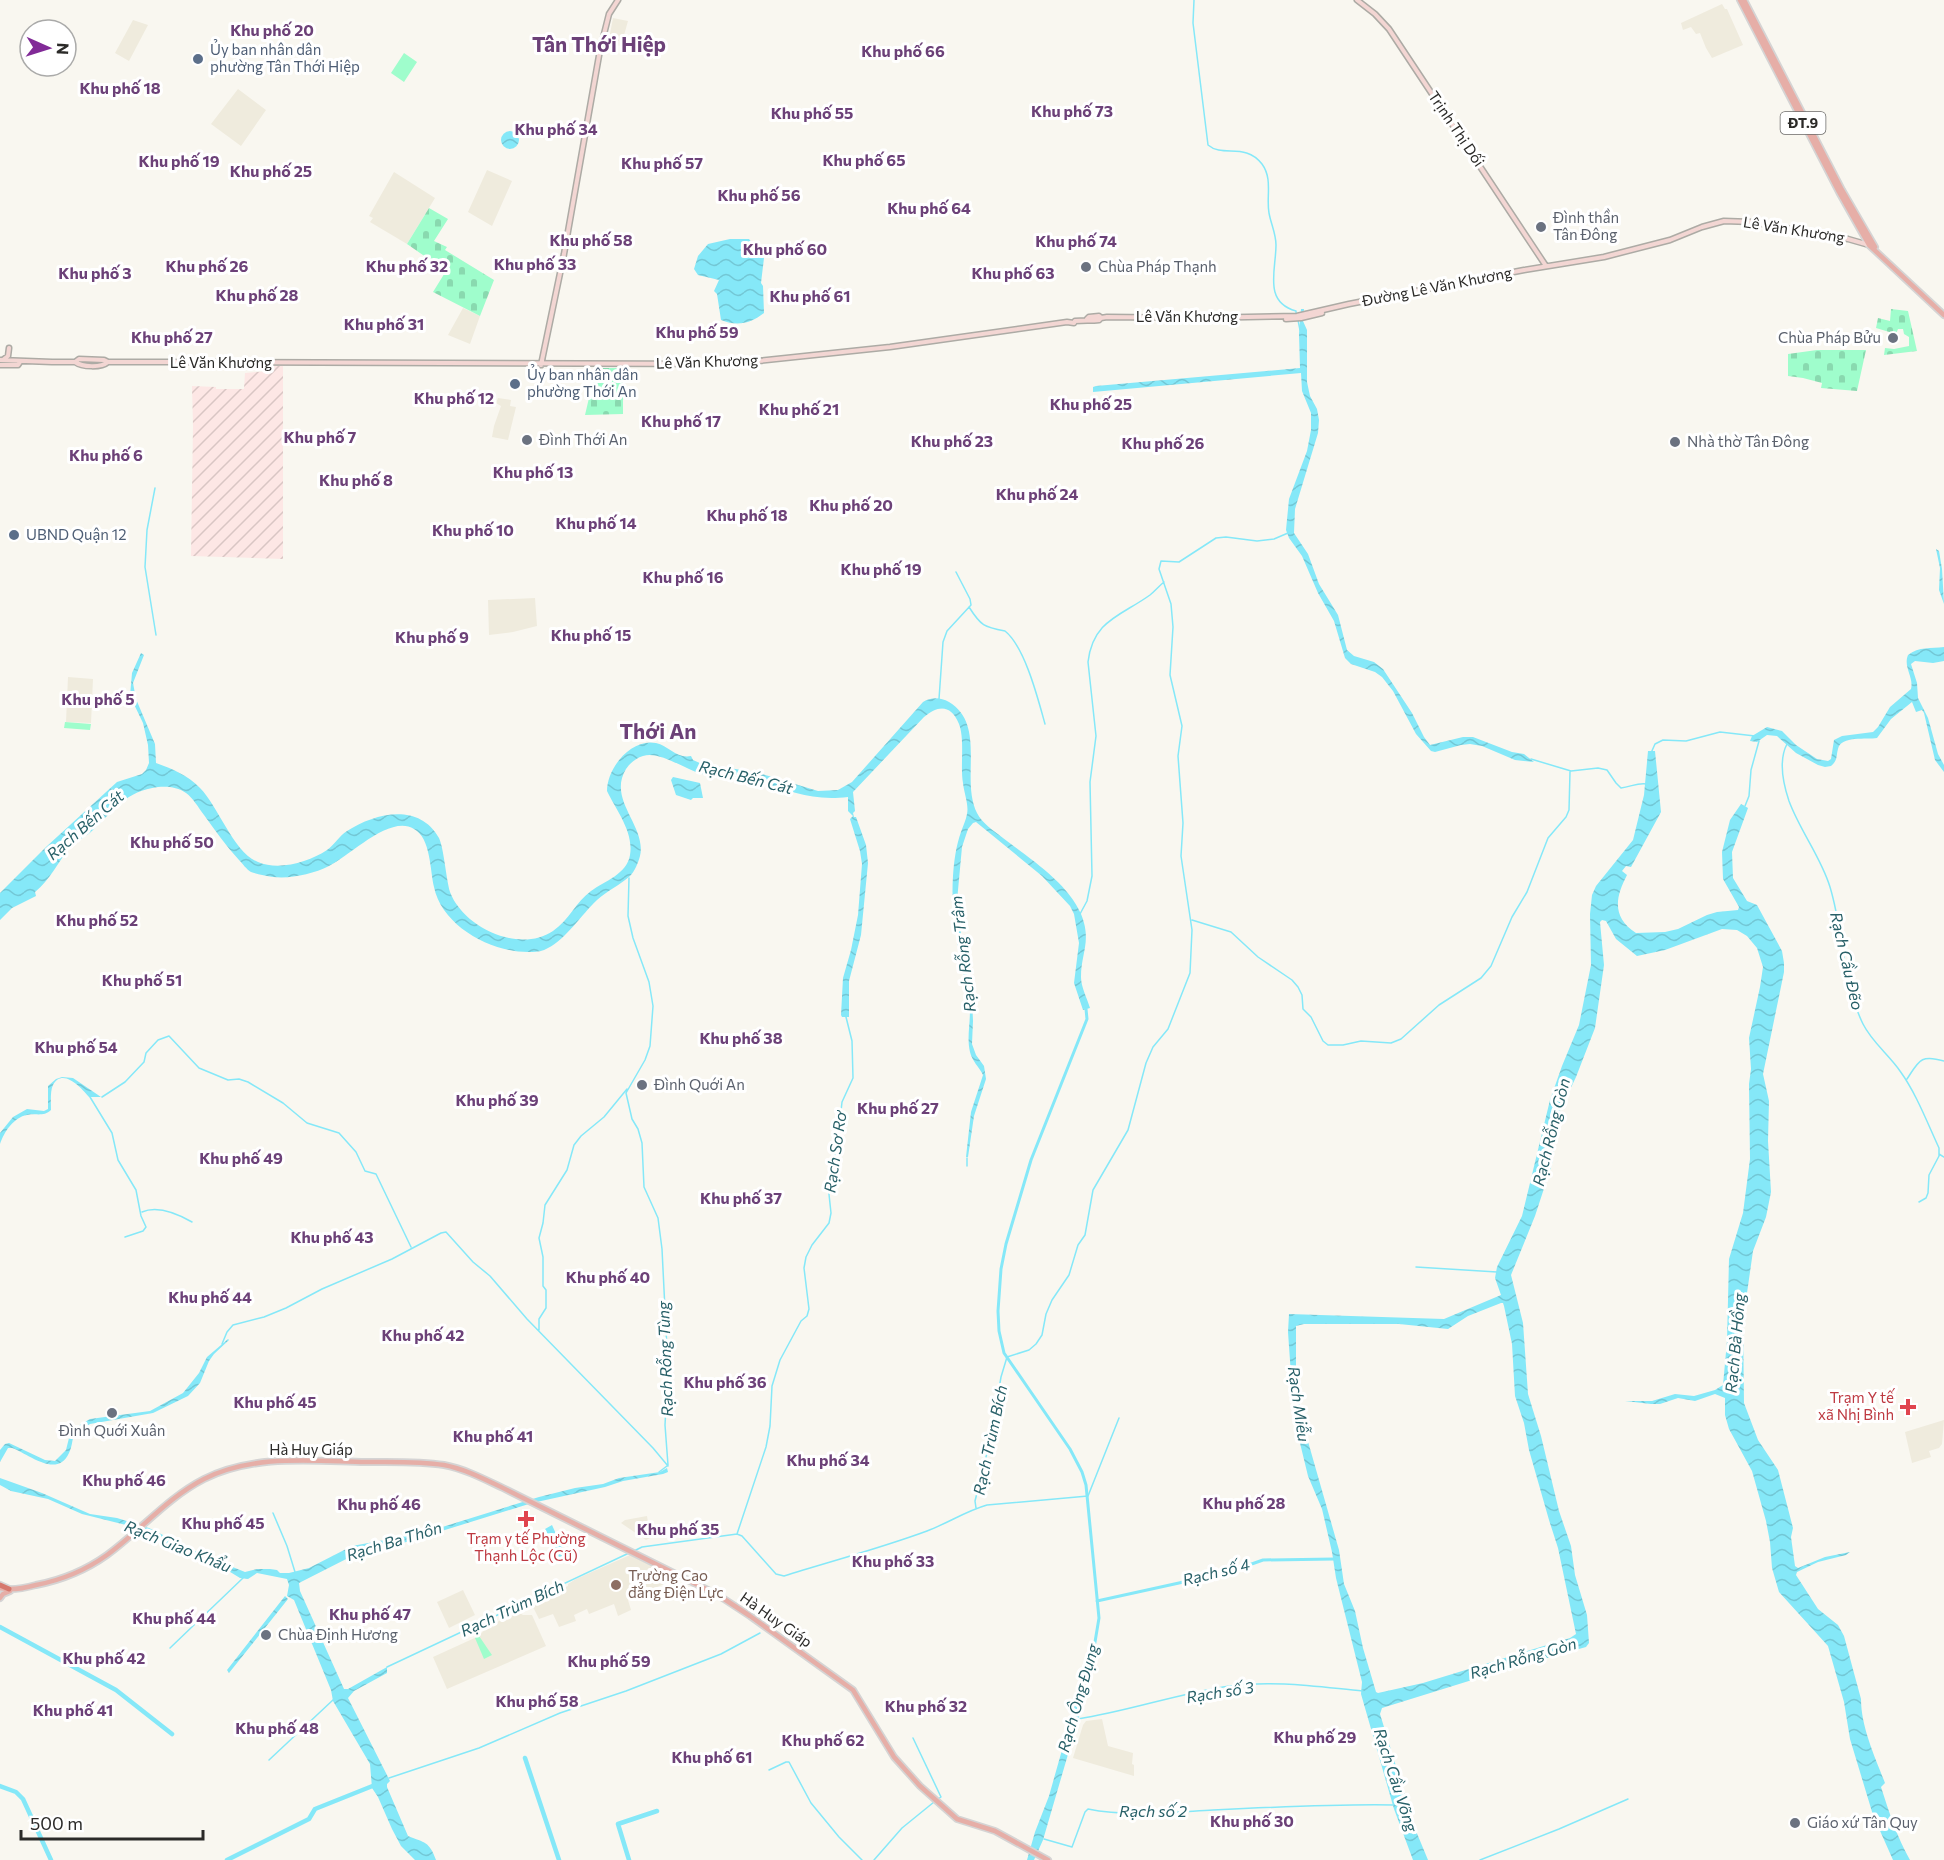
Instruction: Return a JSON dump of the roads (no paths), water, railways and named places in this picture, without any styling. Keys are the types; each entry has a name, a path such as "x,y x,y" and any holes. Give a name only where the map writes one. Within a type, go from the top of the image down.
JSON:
{"main road":[{"path":"541,365 566,242 600,50 609,14 618,0"},
{"name":"Trịnh Thị Dối","path":"1357,0 1376,14 1389,29 1546,266"},
{"name":"ĐT.9","path":"1742,0 1839,192 1870,244 1944,314"},
{"name":"Lê Văn Khương","path":"1546,266 1618,254 1671,240 1710,224 1730,221 1752,222 1870,244"},
{"name":"Đường Lê Văn Khương","path":"1304,316 1328,309 1546,266"},
{"name":"Lê Văn Khương","path":"1,360 75,362 79,359 104,360 108,363 730,364 890,347 1073,320 1304,316"},
{"path":"1,360 8,356 9,348"},
{"name":"Lê Văn Khương","path":"0,365 18,365 20,362"},
{"name":"Hà Huy Giáp","path":"5,1589 50,1582 84,1569 107,1555 168,1503 204,1479 218,1473 265,1462 319,1461 443,1465 475,1474 718,1595 853,1690 894,1757 920,1786 957,1819 995,1831 1047,1859"},
{"path":"0,1598 6,1592 5,1589"}],"water":[{"path":"510,131 516,134 519,140 516,146 510,149 504,146 501,140 504,134"},
{"path":"730,239 749,239 764,258 761,283 764,313 744,323 721,320 717,294 714,291 719,280 698,275 694,269 698,256 708,244"},
{"path":"1301,309 1304,309 1303,321 1307,330 1307,382 1319,420 1318,433 1295,509 1294,533 1308,554 1319,584 1338,615 1347,650 1354,656 1374,662 1383,669 1430,745 1463,737 1473,737 1512,752 1524,754 1534,762 1515,760 1482,746 1470,744 1431,751 1416,734 1393,691 1382,677 1375,672 1351,664 1345,658 1334,621 1318,593 1302,556 1286,530 1289,499 1307,451 1311,430 1311,413 1302,391 1301,373 1093,392 1093,387 1096,386 1300,368"},
{"path":"1936,549 1939,551 1942,569 1944,604 1939,590 1940,568"},
{"path":"1944,647 1944,661 1933,663 1915,661 1911,664 1917,683 1918,698 1928,718 1938,754 1944,765 1944,772 1935,760 1924,713 1922,710 1916,712 1912,702 1891,719 1877,738 1849,740 1840,745 1836,760 1831,766 1818,765 1796,753 1777,736 1767,735 1757,742 1750,741 1752,736 1767,727 1782,731 1796,745 1817,759 1828,761 1831,759 1834,740 1842,736 1873,732 1890,707 1911,689 1908,655 1921,649"},
{"name":"Rạch Bến Cát","path":"141,653 144,655 133,683 136,699 155,744 156,763 185,776 200,788 241,849 249,857 266,865 294,864 320,854 330,848 347,831 370,819 396,814 408,815 420,819 439,838 450,892 457,905 467,916 479,926 494,933 524,940 553,931 564,922 586,895 615,876 628,862 631,846 627,830 607,791 611,773 616,764 622,756 638,745 656,743 681,756 691,756 693,760 702,764 755,772 818,791 838,790 852,782 923,702 932,698 946,700 960,712 967,724 971,753 972,799 979,817 1057,882 1067,892 1081,914 1086,939 1081,981 1090,1008 1083,1010 1074,983 1079,943 1074,914 1070,906 1042,876 976,822 973,823 968,829 962,847 957,901 964,959 972,998 972,1044 984,1066 986,1079 974,1116 968,1157 966,1157 971,1112 983,1075 970,1052 969,1002 957,940 952,893 955,859 967,810 962,776 962,738 956,717 944,708 934,710 924,717 853,792 855,811 853,813 866,845 868,863 861,935 849,981 849,1017 841,1015 843,978 858,915 862,864 850,819 853,816 848,811 848,797 820,798 745,779 716,778 664,758 649,755 640,757 631,763 621,780 624,802 641,845 635,869 626,879 597,900 561,939 540,951 517,951 502,948 486,943 459,926 447,914 439,901 434,887 427,847 420,833 414,829 404,826 382,831 338,861 316,871 287,877 267,876 248,870 225,844 191,797 183,791 169,787 147,789 121,802 90,832 70,847 50,876 35,892 36,896 12,908 0,920 0,893 117,782 142,774 146,770 149,763 148,745 143,723 130,696 132,673"},
{"path":"1648,751 1655,751 1661,812 1631,867 1626,866 1622,871 1627,875 1618,899 1619,914 1628,927 1636,933 1665,932 1678,929 1707,915 1738,910 1739,907 1723,879 1722,852 1730,820 1741,804 1748,808 1732,852 1733,878 1747,901 1757,905 1782,951 1784,972 1763,1074 1769,1101 1768,1141 1771,1192 1766,1217 1753,1251 1743,1321 1744,1403 1758,1440 1778,1470 1793,1528 1791,1537 1795,1566 1798,1568 1825,1557 1850,1552 1818,1562 1797,1572 1796,1575 1818,1609 1838,1625 1844,1636 1861,1699 1866,1731 1885,1783 1881,1787 1897,1833 1910,1860 1893,1860 1873,1815 1850,1739 1844,1702 1828,1646 1779,1592 1772,1568 1766,1521 1752,1471 1729,1429 1725,1415 1725,1398 1715,1394 1695,1401 1678,1398 1660,1404 1625,1401 1652,1401 1675,1394 1694,1396 1715,1390 1723,1385 1727,1341 1729,1259 1743,1213 1750,1159 1749,1038 1763,967 1757,948 1747,936 1737,930 1722,929 1665,950 1637,956 1616,939 1606,921 1600,922 1604,965 1595,1028 1559,1113 1552,1164 1535,1216 1511,1275 1523,1323 1528,1394 1541,1436 1559,1511 1571,1546 1575,1575 1587,1615 1589,1643 1586,1647 1382,1708 1380,1714 1416,1831 1428,1860 1413,1860 1394,1809 1361,1694 1362,1682 1336,1578 1322,1509 1308,1476 1299,1439 1293,1404 1289,1314 1444,1319 1501,1295 1495,1278 1497,1267 1522,1216 1550,1100 1579,1025 1591,965 1592,895 1596,886 1633,840 1644,795","holes":["1503,1303 1512,1344 1515,1396 1558,1548 1576,1634 1570,1638 1423,1683 1378,1693 1363,1648 1355,1611 1344,1584 1339,1550 1307,1438 1300,1405 1296,1366 1296,1326 1304,1324 1399,1324 1448,1329 1468,1316"]},
{"path":"673,777 700,783 703,798 691,800 676,795 671,780"},
{"path":"73,1078 101,1097 89,1097 67,1079 57,1080 51,1090 51,1110 46,1113 22,1116 7,1130 0,1144 0,1133 13,1117 27,1109 44,1111 48,1109 48,1086 56,1079"},
{"path":"228,1339 209,1361 200,1383 188,1396 153,1413 90,1424 74,1434 69,1453 57,1464 42,1462 12,1448 8,1448 0,1462 0,1450 9,1443 45,1460 55,1461 66,1450 71,1430 90,1419 150,1411 183,1393 199,1373 207,1357"},
{"name":"Rạch Giao Khẩu","path":"667,1468 668,1472 663,1474 623,1481 532,1503 403,1543 360,1552 299,1583 300,1591 344,1689 348,1689 387,1667 387,1673 354,1691 348,1698 390,1781 387,1787 408,1836 426,1844 436,1860 415,1860 401,1846 372,1788 370,1764 333,1701 331,1690 294,1600 287,1596 289,1585 287,1579 257,1573 248,1579 240,1578 222,1567 166,1545 130,1526 82,1514 48,1499 11,1491 0,1485 0,1478 90,1514 117,1518 149,1528 203,1555 245,1572 270,1569 280,1573 289,1573 309,1568 352,1546 423,1533 539,1497 603,1484 619,1478 660,1472"},
{"path":"552,1525 566,1556 559,1559 545,1529"},
{"path":"285,1596 288,1599 229,1673 227,1670"},
{"path":"1083,1703 1043,1840 1034,1860 1027,1860 1049,1796 1075,1704"}],"waterway":[{"path":"1194,0 1193,23 1208,145 1214,149 1248,154 1262,164 1267,176 1268,207 1276,241 1275,293 1286,307 1296,311 1296,315"},
{"path":"1298,320 1300,330"},
{"path":"155,488 147,530 145,567 156,635"},
{"path":"976,1508 975,1501 1007,1357 1029,1350 1042,1335 1046,1314 1052,1300 1069,1275 1078,1245 1085,1235 1093,1190 1128,1130 1146,1063 1153,1047 1168,1029 1190,973 1192,930 1181,856 1183,823 1178,756 1182,726 1170,675 1173,627 1171,604 1159,569 1161,561 1179,562 1216,538 1257,541 1274,539 1288,533"},
{"path":"939,699 943,642 947,631 971,605 956,572"},
{"path":"1080,914 1087,901 1092,876 1090,782 1096,736 1088,662 1091,648 1102,628 1150,595 1164,582"},
{"path":"969,607 984,625 1005,631 1019,649 1030,674 1045,724"},
{"name":"Rạch Rỗng Gòn","path":"1651,753 1655,744 1663,740 1686,741 1720,732 1755,736"},
{"path":"1745,806 1749,796 1751,770 1759,741"},
{"name":"Rạch Cầu Đẽo","path":"1787,744 1782,765 1785,787 1789,801 1830,887 1856,1008 1867,1031 1906,1080 1939,1148 1939,1156 1929,1175 1928,1193 1926,1198 1919,1202"},
{"path":"1531,759 1571,771 1598,768 1607,770 1621,788 1647,784"},
{"path":"1192,920 1231,932 1258,957 1292,980 1302,995 1303,1009 1311,1017 1323,1041 1328,1045 1343,1045 1361,1041 1391,1043 1401,1039 1439,1005 1481,978 1491,966 1512,917 1527,892 1548,838 1566,817 1569,810 1570,772"},
{"name":"Rạch Rỗng Tùng","path":"629,878 628,916 633,938 649,982 653,1006 650,1046 645,1060 626,1093 632,1119 642,1143 644,1187 658,1218 662,1249 668,1370 665,1425 668,1465"},
{"name":"Rạch Ông Đụng","path":"1078,1707 1099,1618 1086,1485 1070,1449 1004,1353 999,1331 998,1311 1001,1269 1006,1244 1031,1160 1087,1019 1086,1009"},
{"name":"Rạch Sơ Rơ","path":"737,1534 766,1447 770,1426 772,1386 780,1360 809,1309 804,1268 806,1257 829,1223 831,1213 828,1185 837,1147 842,1102 853,1078 852,1041 846,1017"},
{"path":"102,1097 125,1082 144,1062 146,1053 158,1040 169,1036 199,1068 228,1080 239,1079 248,1082 283,1103 307,1123 339,1133 356,1152 365,1171 376,1174 411,1247"},
{"path":"1907,1079 1914,1068 1925,1059 1944,1061"},
{"path":"539,1330 539,1319 546,1308 543,1257 539,1238 545,1205 567,1170 574,1145 581,1136 604,1117 627,1089"},
{"path":"90,1097 112,1133 118,1160 136,1190 141,1216 146,1227 143,1231 125,1237"},
{"name":"Rạch Cầu Đẽo","path":"1939,1154 1944,1157"},
{"name":"Rạch Rỗng Trâm","path":"967,1158 967,1166"},
{"path":"142,1212 161,1210 174,1213 192,1222"},
{"path":"222,1344 233,1325 264,1317 286,1308 446,1232 668,1466"},
{"path":"1416,1267 1497,1272"},
{"name":"Rạch Trùm Bích","path":"634,1551 642,1547 737,1534 742,1536 776,1574 784,1576 910,1537 987,1505 1088,1496 1119,1418"},
{"name":"Rạch Ba Thôn","path":"659,1472 667,1466"},
{"path":"273,1513 295,1572"},
{"name":"Rạch Trùm Bích","path":"387,1667 629,1553"},
{"name":"Rạch số 4","path":"1097,1601 1229,1572 1263,1560 1334,1559"},
{"path":"170,1648 243,1578"},
{"path":"0,1627 116,1690 172,1734"},
{"path":"389,1778 479,1748 560,1713 626,1691 721,1654 760,1633"},
{"name":"Rạch số 3","path":"1078,1719 1211,1689 1247,1684 1296,1685 1363,1691"},
{"path":"269,1760 334,1699"},
{"path":"913,1738 941,1797 938,1799"},
{"path":"525,1758 559,1860"},
{"path":"769,1770 789,1762 811,1803 839,1837 862,1860"},
{"path":"227,1860 309,1819 315,1809 375,1785"},
{"path":"0,1786 16,1792 23,1799 51,1860"},
{"path":"1480,1860 1628,1799"},
{"path":"874,1860 902,1828 934,1802"},
{"name":"Rạch số 2","path":"1044,1839 1072,1847 1088,1809 1118,1813 1150,1813 1303,1806 1393,1805"},
{"path":"629,1860 618,1824 657,1811"}],"place":[{"name":"Ủy ban nhân dân phường Tân Thới Hiệp","path":"198,59"},
{"name":"Đình thần Tân Đông","path":"1541,227"},
{"name":"Chùa Pháp Thạnh","path":"1086,267"},
{"name":"Chùa Pháp Bửu","path":"1893,338"},
{"name":"Ủy ban nhân dân phường Thới An","path":"515,384"},
{"name":"Đình Thới An","path":"527,440"},
{"name":"Nhà thờ Tân Đông","path":"1675,442"},
{"name":"UBND Quận 12","path":"14,535"},
{"name":"Đình Quới An","path":"642,1085"},
{"name":"Trạm Y tế xã Nhị Bình","path":"1908,1407"},
{"name":"Đình Quới Xuân","path":"112,1413"},
{"name":"Trạm y tế Phường Thạnh Lộc (Cũ)","path":"526,1519"},
{"name":"Trường Cao đẳng Điện Lực","path":"616,1585"},
{"name":"Chùa Định Hương","path":"266,1635"},
{"name":"Giáo xứ Tân Quy","path":"1795,1823"}],"district":[{"name":"Khu phố 20","path":"272,30"},
{"name":"Tân Thới Hiệp","path":"599,45"},
{"name":"Khu phố 66","path":"903,51"},
{"name":"Khu phố 18","path":"120,88"},
{"name":"Khu phố 73","path":"1072,111"},
{"name":"Khu phố 55","path":"812,113"},
{"name":"Khu phố 34","path":"556,129"},
{"name":"Khu phố 65","path":"864,160"},
{"name":"Khu phố 19","path":"179,161"},
{"name":"Khu phố 57","path":"662,163"},
{"name":"Khu phố 25","path":"271,171"},
{"name":"Khu phố 56","path":"759,195"},
{"name":"Khu phố 64","path":"929,208"},
{"name":"Khu phố 58","path":"591,240"},
{"name":"Khu phố 74","path":"1076,241"},
{"name":"Khu phố 60","path":"785,249"},
{"name":"Khu phố 33","path":"535,264"},
{"name":"Khu phố 26","path":"207,266"},
{"name":"Khu phố 32","path":"407,266"},
{"name":"Khu phố 3","path":"95,273"},
{"name":"Khu phố 63","path":"1013,273"},
{"name":"Khu phố 28","path":"257,295"},
{"name":"Khu phố 61","path":"810,296"},
{"name":"Khu phố 31","path":"384,324"},
{"name":"Khu phố 59","path":"697,332"},
{"name":"Khu phố 27","path":"172,337"},
{"name":"Khu phố 12","path":"454,398"},
{"name":"Khu phố 25","path":"1091,404"},
{"name":"Khu phố 21","path":"799,409"},
{"name":"Khu phố 17","path":"681,421"},
{"name":"Khu phố 7","path":"320,437"},
{"name":"Khu phố 23","path":"952,441"},
{"name":"Khu phố 26","path":"1163,443"},
{"name":"Khu phố 6","path":"106,455"},
{"name":"Khu phố 13","path":"533,472"},
{"name":"Khu phố 8","path":"356,480"},
{"name":"Khu phố 24","path":"1037,494"},
{"name":"Khu phố 20","path":"851,505"},
{"name":"Khu phố 18","path":"747,515"},
{"name":"Khu phố 14","path":"596,523"},
{"name":"Khu phố 10","path":"473,530"},
{"name":"Khu phố 19","path":"881,569"},
{"name":"Khu phố 16","path":"683,577"},
{"name":"Khu phố 15","path":"591,635"},
{"name":"Khu phố 9","path":"432,637"},
{"name":"Khu phố 5","path":"98,699"},
{"name":"Thới An","path":"658,732"},
{"name":"Khu phố 50","path":"172,842"},
{"name":"Khu phố 52","path":"97,920"},
{"name":"Khu phố 51","path":"142,980"},
{"name":"Khu phố 38","path":"741,1038"},
{"name":"Khu phố 54","path":"76,1047"},
{"name":"Khu phố 39","path":"497,1100"},
{"name":"Khu phố 27","path":"898,1108"},
{"name":"Khu phố 49","path":"241,1158"},
{"name":"Khu phố 37","path":"741,1198"},
{"name":"Khu phố 43","path":"332,1237"},
{"name":"Khu phố 40","path":"608,1277"},
{"name":"Khu phố 44","path":"210,1297"},
{"name":"Khu phố 42","path":"423,1335"},
{"name":"Khu phố 36","path":"725,1382"},
{"name":"Khu phố 45","path":"275,1402"},
{"name":"Khu phố 41","path":"493,1436"},
{"name":"Khu phố 34","path":"828,1460"},
{"name":"Khu phố 46","path":"124,1480"},
{"name":"Khu phố 28","path":"1244,1503"},
{"name":"Khu phố 46","path":"379,1504"},
{"name":"Khu phố 45","path":"223,1523"},
{"name":"Khu phố 35","path":"678,1529"},
{"name":"Khu phố 33","path":"893,1561"},
{"name":"Khu phố 47","path":"370,1614"},
{"name":"Khu phố 44","path":"174,1618"},
{"name":"Khu phố 42","path":"104,1658"},
{"name":"Khu phố 59","path":"609,1661"},
{"name":"Khu phố 58","path":"537,1701"},
{"name":"Khu phố 32","path":"926,1706"},
{"name":"Khu phố 41","path":"73,1710"},
{"name":"Khu phố 48","path":"277,1728"},
{"name":"Khu phố 29","path":"1315,1737"},
{"name":"Khu phố 62","path":"823,1740"},
{"name":"Khu phố 61","path":"712,1757"},
{"name":"Khu phố 30","path":"1252,1821"}],"water label":[{"name":"Rạch Bà Hồng","path":"1735,1343"},
{"name":"Rạch Miễu","path":"1299,1404"},
{"name":"Rạch Cầu Võng","path":"1396,1780"}]}
